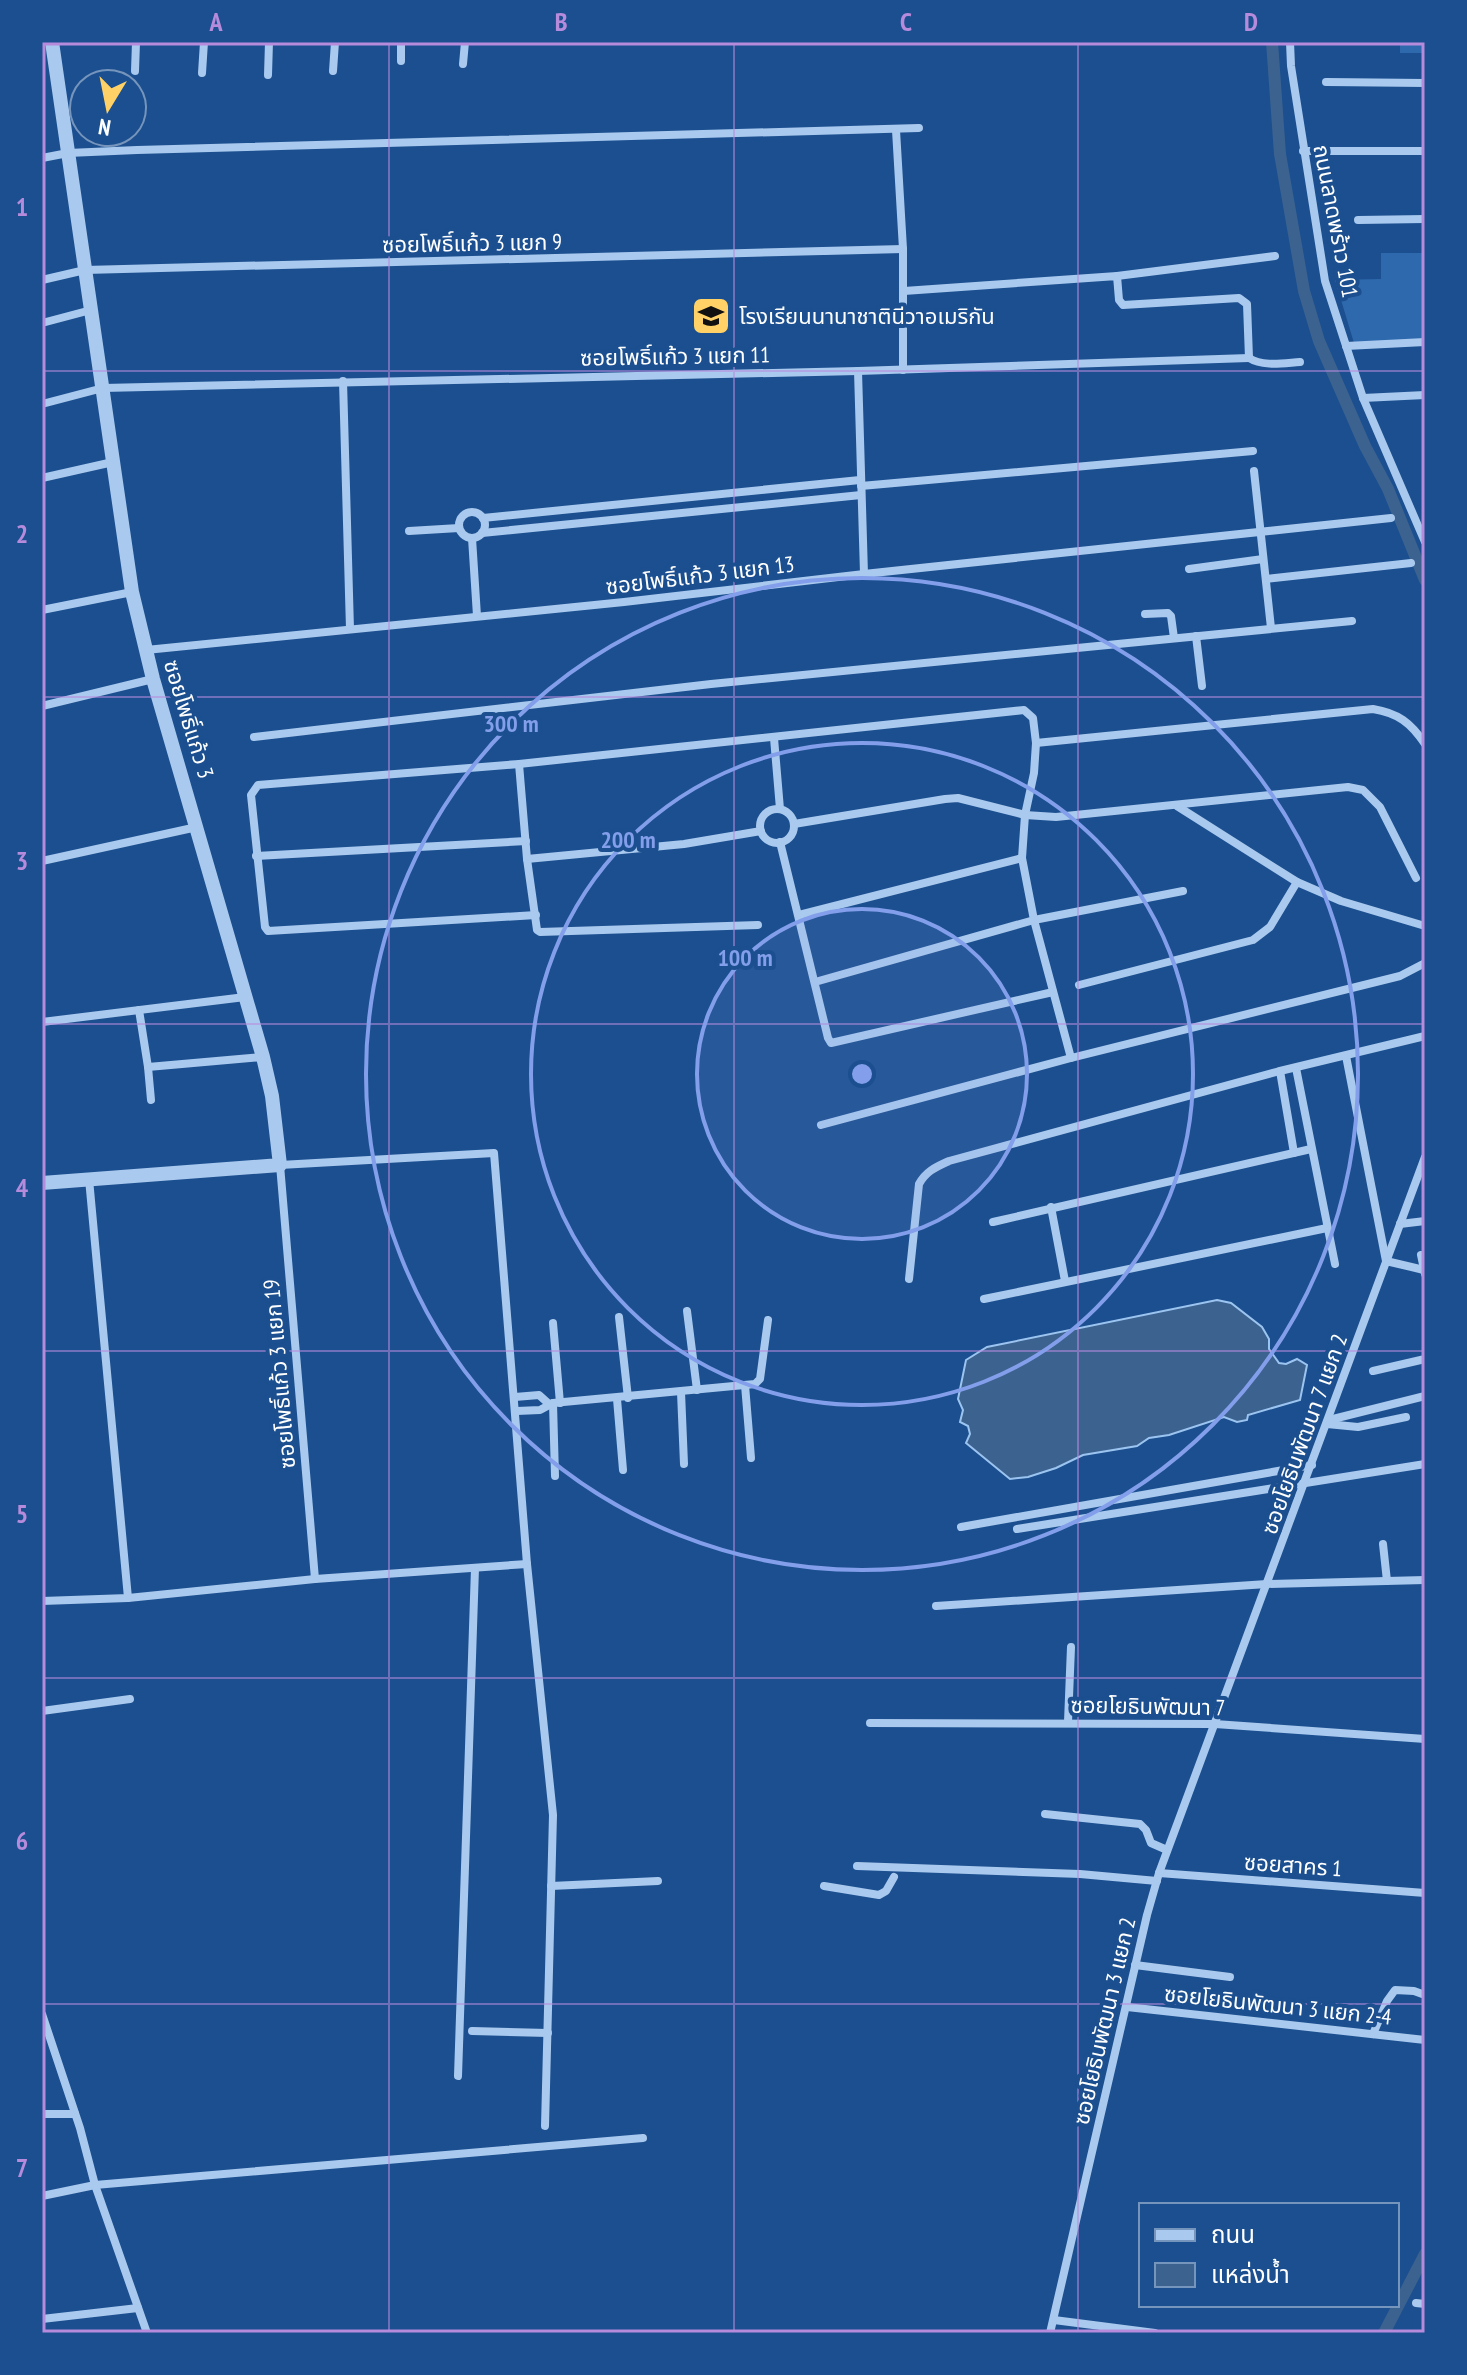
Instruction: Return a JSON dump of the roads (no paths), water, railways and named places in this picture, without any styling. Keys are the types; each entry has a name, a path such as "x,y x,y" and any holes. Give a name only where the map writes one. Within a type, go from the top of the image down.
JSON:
{"street":[{"name":"ซอยโพธิ์แก้ว 3","path":"52,42 132,592 153,679 263,1057 272,1096 280,1165"},
{"path":"135,68 136,42"},
{"path":"202,73 204,42"},
{"path":"268,75 269,42"},
{"path":"333,71 335,42"},
{"path":"401,42 401,61"},
{"path":"463,64 465,42"},
{"name":"ถนนลาดพร้าว 101","path":"1290,42 1303,151 1325,281 1363,398 1421,519 1425,542"},
{"path":"1326,82 1425,83"},
{"path":"42,158 68,153 919,128"},
{"path":"896,130 903,249 903,370"},
{"path":"1303,151 1425,151"},
{"path":"1358,220 1425,219"},
{"name":"ซอยโพธิ์แก้ว 3 แยก 9","path":"42,280 85,270 903,249"},
{"path":"904,291 1117,276 1275,256"},
{"path":"1117,276 1119,300 1123,305 1242,299 1247,304 1249,358"},
{"path":"42,323 91,310"},
{"path":"1346,346 1425,342"},
{"name":"ซอยโพธิ์แก้ว 3 แยก 11","path":"42,404 103,388 903,370 1249,358 1266,364 1300,362"},
{"path":"858,371 864,574"},
{"path":"343,381 350,629"},
{"path":"1363,398 1425,395"},
{"path":"483,518 842,482 860,487 1253,451"},
{"path":"42,478 113,462"},
{"path":"1254,471 1271,628"},
{"path":"842,482 843,496"},
{"path":"787,487 788,502"},
{"path":"482,533 485,525 477,512 462,516 459,528 463,535 472,538 482,533 843,496 860,487"},
{"path":"598,506 600,521"},
{"name":"ซอยโพธิ์แก้ว 3 แยก 13","path":"146,650 610,604 1391,518"},
{"path":"409,531 459,528"},
{"path":"472,538 477,616"},
{"path":"1189,569 1263,559"},
{"path":"1266,579 1411,563"},
{"path":"42,610 132,592"},
{"path":"1145,614 1168,613 1174,638"},
{"path":"254,737 711,684 1352,621"},
{"path":"1196,636 1202,686"},
{"path":"42,706 153,679"},
{"path":"1036,743 1373,709 1404,718 1425,744"},
{"path":"536,915 268,931 256,856 251,795 258,785 519,764 1024,710 1033,718 1036,743 1022,858 1034,920 1071,1058"},
{"path":"774,738 780,809"},
{"path":"519,764 537,930 758,925"},
{"path":"794,824 933,799 958,798 1025,815 1056,817 1331,788 1363,790 1380,807 1416,878"},
{"path":"1176,805 1297,882 1341,901 1425,926"},
{"path":"780,809 791,816 794,824 791,836 780,842 769,840 761,831 761,822 766,813 780,809"},
{"path":"42,861 198,827"},
{"path":"527,859 684,844 761,831"},
{"path":"256,856 526,841"},
{"path":"780,842 828,1038 834,1043 1053,992"},
{"path":"799,915 1022,858"},
{"path":"1079,985 1253,940 1270,927 1297,882"},
{"path":"815,982 1034,920 1183,891"},
{"path":"821,1125 1071,1058 1400,976 1425,963"},
{"path":"42,1022 245,997"},
{"path":"139,1010 151,1100"},
{"path":"909,1279 919,1184 932,1168 1280,1071 1425,1036"},
{"path":"1346,1056 1386,1261 1425,1273 1421,1255"},
{"path":"148,1067 263,1057"},
{"path":"1296,1068 1335,1264"},
{"path":"1280,1071 1294,1153"},
{"path":"993,1222 1311,1149"},
{"path":"42,1183 494,1153 527,1564 553,1815 545,2126"},
{"name":"ซอยโยธินพัฒนา 7 แยก 2","path":"1215,1724 1386,1261 1421,1178 1425,1157"},
{"name":"ซอยโพธิ์แก้ว 3 แยก 19","path":"280,1165 315,1579"},
{"path":"89,1179 128,1598"},
{"path":"1051,1207 1065,1281"},
{"path":"1400,1224 1425,1221"},
{"path":"984,1299 1327,1228"},
{"path":"687,1311 697,1390"},
{"path":"619,1317 628,1398"},
{"path":"517,1411 540,1410 554,1403 755,1384 760,1379 768,1320"},
{"path":"553,1323 555,1476"},
{"path":"1373,1371 1425,1359"},
{"path":"745,1385 751,1458"},
{"path":"681,1392 684,1464"},
{"path":"515,1397 539,1395 554,1403"},
{"path":"1328,1422 1425,1396"},
{"path":"617,1399 623,1470"},
{"path":"1328,1422 1358,1427 1406,1417"},
{"path":"1017,1529 1425,1464"},
{"path":"961,1527 1312,1465"},
{"path":"1383,1544 1387,1581"},
{"path":"42,1601 128,1598 315,1579 527,1564"},
{"path":"458,2076 475,1568"},
{"path":"936,1606 1267,1584 1425,1580"},
{"path":"1068,1722 1071,1647"},
{"path":"42,1711 130,1699"},
{"name":"ซอยโยธินพัฒนา 7","path":"870,1723 1215,1724 1424,1735"},
{"name":"ซอยโยธินพัฒนา 3 แยก 2","path":"1050,2333 1158,1877 1215,1724"},
{"path":"1045,1814 1140,1824 1151,1843 1167,1850"},
{"name":"ซอยสาคร 1","path":"857,1866 1158,1877 1425,1893"},
{"path":"824,1886 879,1895 886,1891 894,1877"},
{"path":"551,1886 658,1881"},
{"path":"1135,1965 1230,1977"},
{"path":"1373,2034 1395,1990 1425,1995"},
{"name":"ซอยโยธินพัฒนา 3 แยก 2-4","path":"1127,2007 1425,2040"},
{"path":"42,2014 95,2185 147,2333"},
{"path":"472,2031 548,2033"},
{"path":"42,2114 75,2114"},
{"path":"42,2196 95,2185 643,2138"},
{"path":"42,2319 138,2308"},
{"path":"1054,2320 1155,2333"}],"water":[{"path":"1217,1300 1231,1303 1262,1327 1269,1339 1269,1349 1279,1363 1286,1364 1297,1359 1307,1365 1300,1400 1248,1415 1247,1420 1237,1422 1224,1417 1169,1435 1149,1438 1137,1446 1083,1455 1028,1477 1010,1479 966,1443 970,1434 968,1426 960,1422 963,1410 958,1399 966,1360 987,1347"}],"waterway":[{"path":"1272,42 1280,154 1304,291 1319,341 1365,446 1388,489 1425,580"},
{"path":"1399,2304 1425,2254"},
{"path":"1384,2333 1397,2307"}],"place":[{"name":"โรงเรียนนานาชาตินีวาอเมริกัน","path":"711,316"}]}
